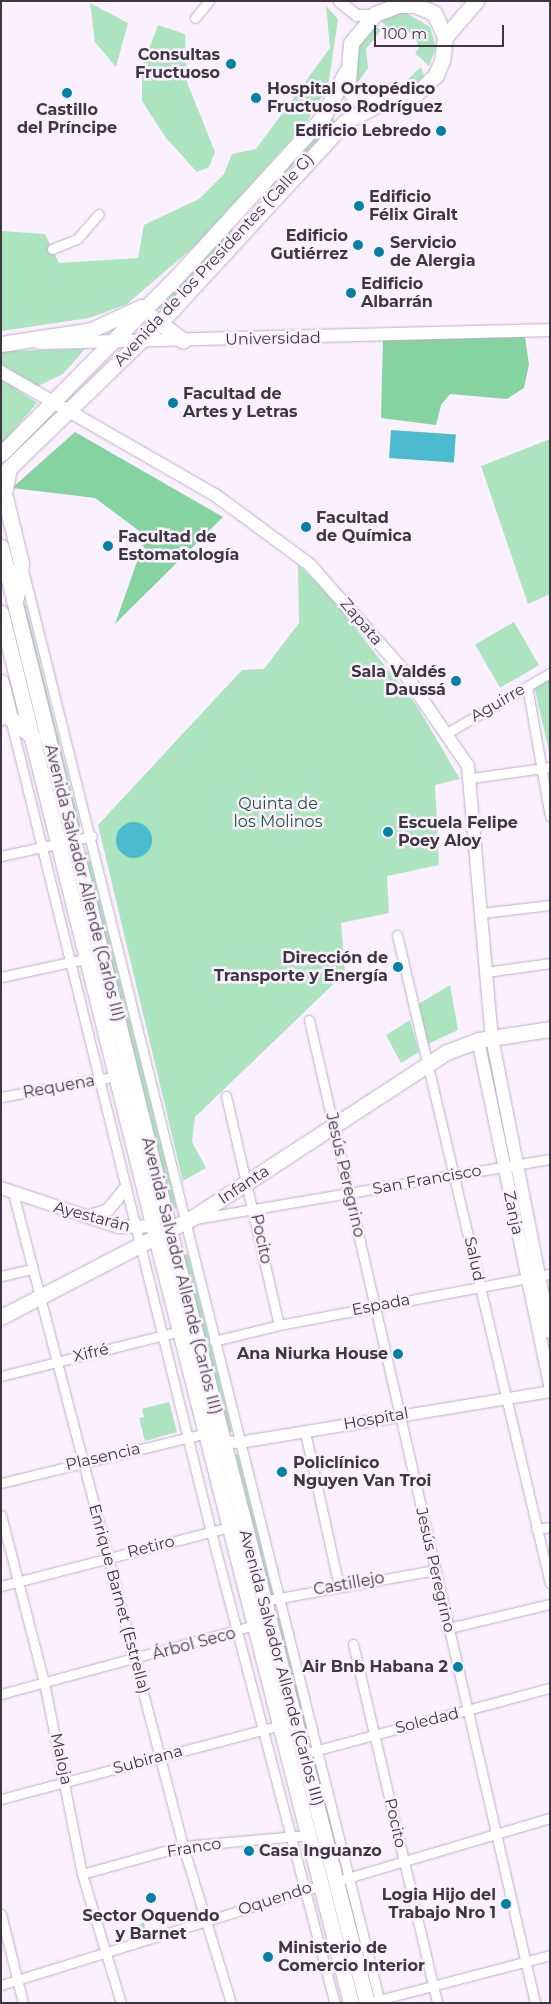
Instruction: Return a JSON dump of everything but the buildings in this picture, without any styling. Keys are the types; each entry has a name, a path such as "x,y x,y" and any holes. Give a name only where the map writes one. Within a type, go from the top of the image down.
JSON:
{"main road":[{"path":"445,37 429,9 403,3 374,15 354,36 346,72 352,94 364,102 380,103 409,97 431,81 442,60 445,37 476,1"},
{"name":"Avenida de los Presidentes (Calle G)","path":"3,467 51,404 151,303 323,117 346,72"},
{"name":"Avenida de los Presidentes (Calle G)","path":"3,467 68,414 177,305 243,228 345,122 380,103"},
{"path":"231,215 243,228"},
{"path":"3,344 91,330 151,303 159,323 190,341"},
{"path":"177,305 174,316 178,332 190,341"},
{"name":"Universidad","path":"3,344 547,332"},
{"path":"1,372 51,404"},
{"name":"Zapata","path":"51,404 215,495 309,564 400,667 447,733 472,778 486,972 485,1039"},
{"path":"3,467 4,493 21,563 16,606"},
{"name":"Avenida Salvador Allende (Carlos III)","path":"1,547 16,606 68,841 164,1232 180,1331 206,1433 263,1600 295,1722 310,1752 375,2002"},
{"name":"Avenida Salvador Allende (Carlos III)","path":"1,613 33,737 68,841 89,958 118,1076 164,1232 222,1443 255,1628 309,1835 314,1887 352,2003"},
{"path":"1,682 6,719 33,737"},
{"name":"Infanta","path":"1,1317 185,1222 428,1065 485,1039 550,1030"},
{"name":"Zanja","path":"485,1039 516,1164 550,1332"},
{"name":"Zanja","path":"485,1039 503,1167 538,1276 550,1386"},
{"path":"84,1218 108,1210 125,1189"},
{"name":"Ayestarán","path":"7,1190 84,1218 135,1230 164,1232"}],"street":[{"path":"195,18 209,1"},
{"path":"339,1 356,14 374,15"},
{"path":"52,249 77,239 98,214"},
{"name":"Avenida Salvador Allende (Carlos III)","path":"21,563 92,836 214,1342 278,1597 310,1752"},
{"name":"Aguirre","path":"447,733 550,673"},
{"path":"527,686 545,768 550,816"},
{"name":"Avenida Salvador Allende (Carlos III)","path":"6,719 41,847 211,1532 293,1837 314,1887 335,2003"},
{"path":"472,778 545,768"},
{"path":"1,856 92,836"},
{"path":"482,913 550,905"},
{"name":"Salud","path":"398,935 456,1176 503,1398 550,1583"},
{"path":"1,977 89,958"},
{"path":"486,972 550,963"},
{"name":"Jesús Peregrino","path":"309,1020 535,2003"},
{"name":"Requena","path":"1,1097 118,1076"},
{"name":"Pocito","path":"226,1096 255,1212 279,1325"},
{"name":"San Francisco","path":"185,1222 255,1212 350,1193 550,1159"},
{"name":"Enrique Barnet (Estrella)","path":"7,1190 32,1269 110,1558 183,1846 230,2003"},
{"path":"1,1276 32,1269"},
{"name":"Espada","path":"214,1342 279,1325 538,1276"},
{"name":"Xifré","path":"1,1376 180,1331"},
{"name":"Hospital","path":"222,1443 305,1432 400,1414 550,1391"},
{"path":"305,1432 339,1586"},
{"path":"206,1433 222,1443"},
{"name":"Plasencia","path":"1,1483 83,1461 206,1433"},
{"name":"Maloja","path":"1,1515 44,1682 66,1783 82,1874 121,2003"},
{"name":"Retiro","path":"1,1586 236,1525"},
{"path":"536,1529 550,1527"},
{"name":"Castillejo","path":"263,1600 435,1570"},
{"path":"449,1628 550,1604"},
{"name":"Árbol Seco","path":"1,1694 255,1628 268,1618"},
{"name":"Pocito","path":"353,1644 437,2003"},
{"name":"Soledad","path":"310,1752 550,1688"},
{"name":"Subirana","path":"1,1800 160,1756 295,1722"},
{"name":"Oquendo","path":"1,1985 106,1954 314,1887 497,1836 550,1818"},
{"name":"Franco","path":"82,1874 183,1846 309,1835"},
{"path":"1,1914 23,2003"},
{"path":"375,2002 432,1985 550,1955"}],"green space":[{"path":"90,3 128,23 116,67 95,42"},
{"path":"326,6 338,19 328,87 306,123 197,244 127,304 89,318 1,331 1,231 45,234 59,263 138,258 144,225 199,199 224,174 232,154 256,149 330,48"},
{"path":"403,11 430,27 436,47 429,66 415,53 419,48 414,34 402,29 396,35 379,19"},
{"path":"158,25 185,34 187,82 215,152 209,167 197,172 166,138 142,101 142,67"},
{"path":"371,26 382,29 366,49 368,68 356,85 353,56"},
{"path":"421,67 424,77 413,88 384,96 367,94 379,90 383,82 403,84"},
{"path":"331,116 336,123 241,217"},
{"path":"232,227 233,233 162,310 158,308"},
{"path":"524,331 529,364 524,388 507,399 450,394 441,405 436,425 381,418 383,336"},
{"path":"85,349 63,374 36,387 1,364 1,351"},
{"path":"1,379 37,403 1,445"},
{"path":"75,432 223,517 115,624 146,536 95,498 12,488"},
{"path":"550,439 550,594 528,604 481,466"},
{"name":"Quinta de los Molinos","path":"298,565 324,589 417,706 460,779 435,785 439,865 387,876 389,913 341,923 345,973 195,1117 192,1142 206,1168 183,1181 98,825 242,670 264,669 299,623"},
{"path":"1,574 67,838 63,839"},
{"path":"25,604 81,827 70,830 14,607"},
{"path":"514,622 539,665 500,688 475,644"},
{"path":"550,677 550,756 534,685"},
{"path":"88,852 177,1208 169,1210 80,854"},
{"path":"450,985 458,1030 426,1045 417,1005"},
{"path":"410,1020 419,1052 401,1063 386,1035"},
{"path":"188,1254 232,1432 225,1433 181,1256"},
{"path":"169,1402 177,1432 145,1441 139,1418 144,1417 142,1409"},
{"path":"238,1454 273,1596 267,1597 231,1456"},
{"path":"279,1617 307,1728 300,1729 272,1619"},
{"path":"308,1763 317,1766 343,1873 336,1874"},
{"path":"144,1922 147,1935 131,1939 135,1927"}],"water":[{"path":"391,430 456,435 454,462 389,458"},
{"path":"134,822 141,823 147,827 151,833 151,847 147,853 141,857 134,858 127,857 121,853 117,847 116,840 117,833 121,827 127,823"}],"place":[{"name":"Consultas Fructuoso","path":"231,64"},
{"name":"Castillo del Príncipe","path":"67,93"},
{"name":"Hospital Ortopédico Fructuoso Rodríguez","path":"256,98"},
{"name":"Edificio Lebredo","path":"441,131"},
{"name":"Edificio Félix Giralt","path":"359,206"},
{"name":"Edificio Gutiérrez","path":"358,245"},
{"name":"Servicio de Alergia","path":"379,252"},
{"name":"Edificio Albarrán","path":"351,293"},
{"name":"Facultad de Artes y Letras","path":"173,403"},
{"name":"Facultad de Química","path":"306,527"},
{"name":"Facultad de Estomatología","path":"108,546"},
{"name":"Sala Valdés Daussá","path":"456,681"},
{"name":"Escuela Felipe Poey Aloy","path":"388,832"},
{"name":"Dirección de Transporte y Energía","path":"398,967"},
{"name":"Ana Niurka House","path":"398,1354"},
{"name":"Policlínico Nguyen Van Troi","path":"282,1472"},
{"name":"Air Bnb Habana 2","path":"458,1667"},
{"name":"Casa Inguanzo","path":"249,1851"},
{"name":"Sector Oquendo y Barnet","path":"151,1898"},
{"name":"Logia Hijo del Trabajo Nro 1","path":"506,1904"},
{"name":"Ministerio de Comercio Interior","path":"268,1957"}]}
